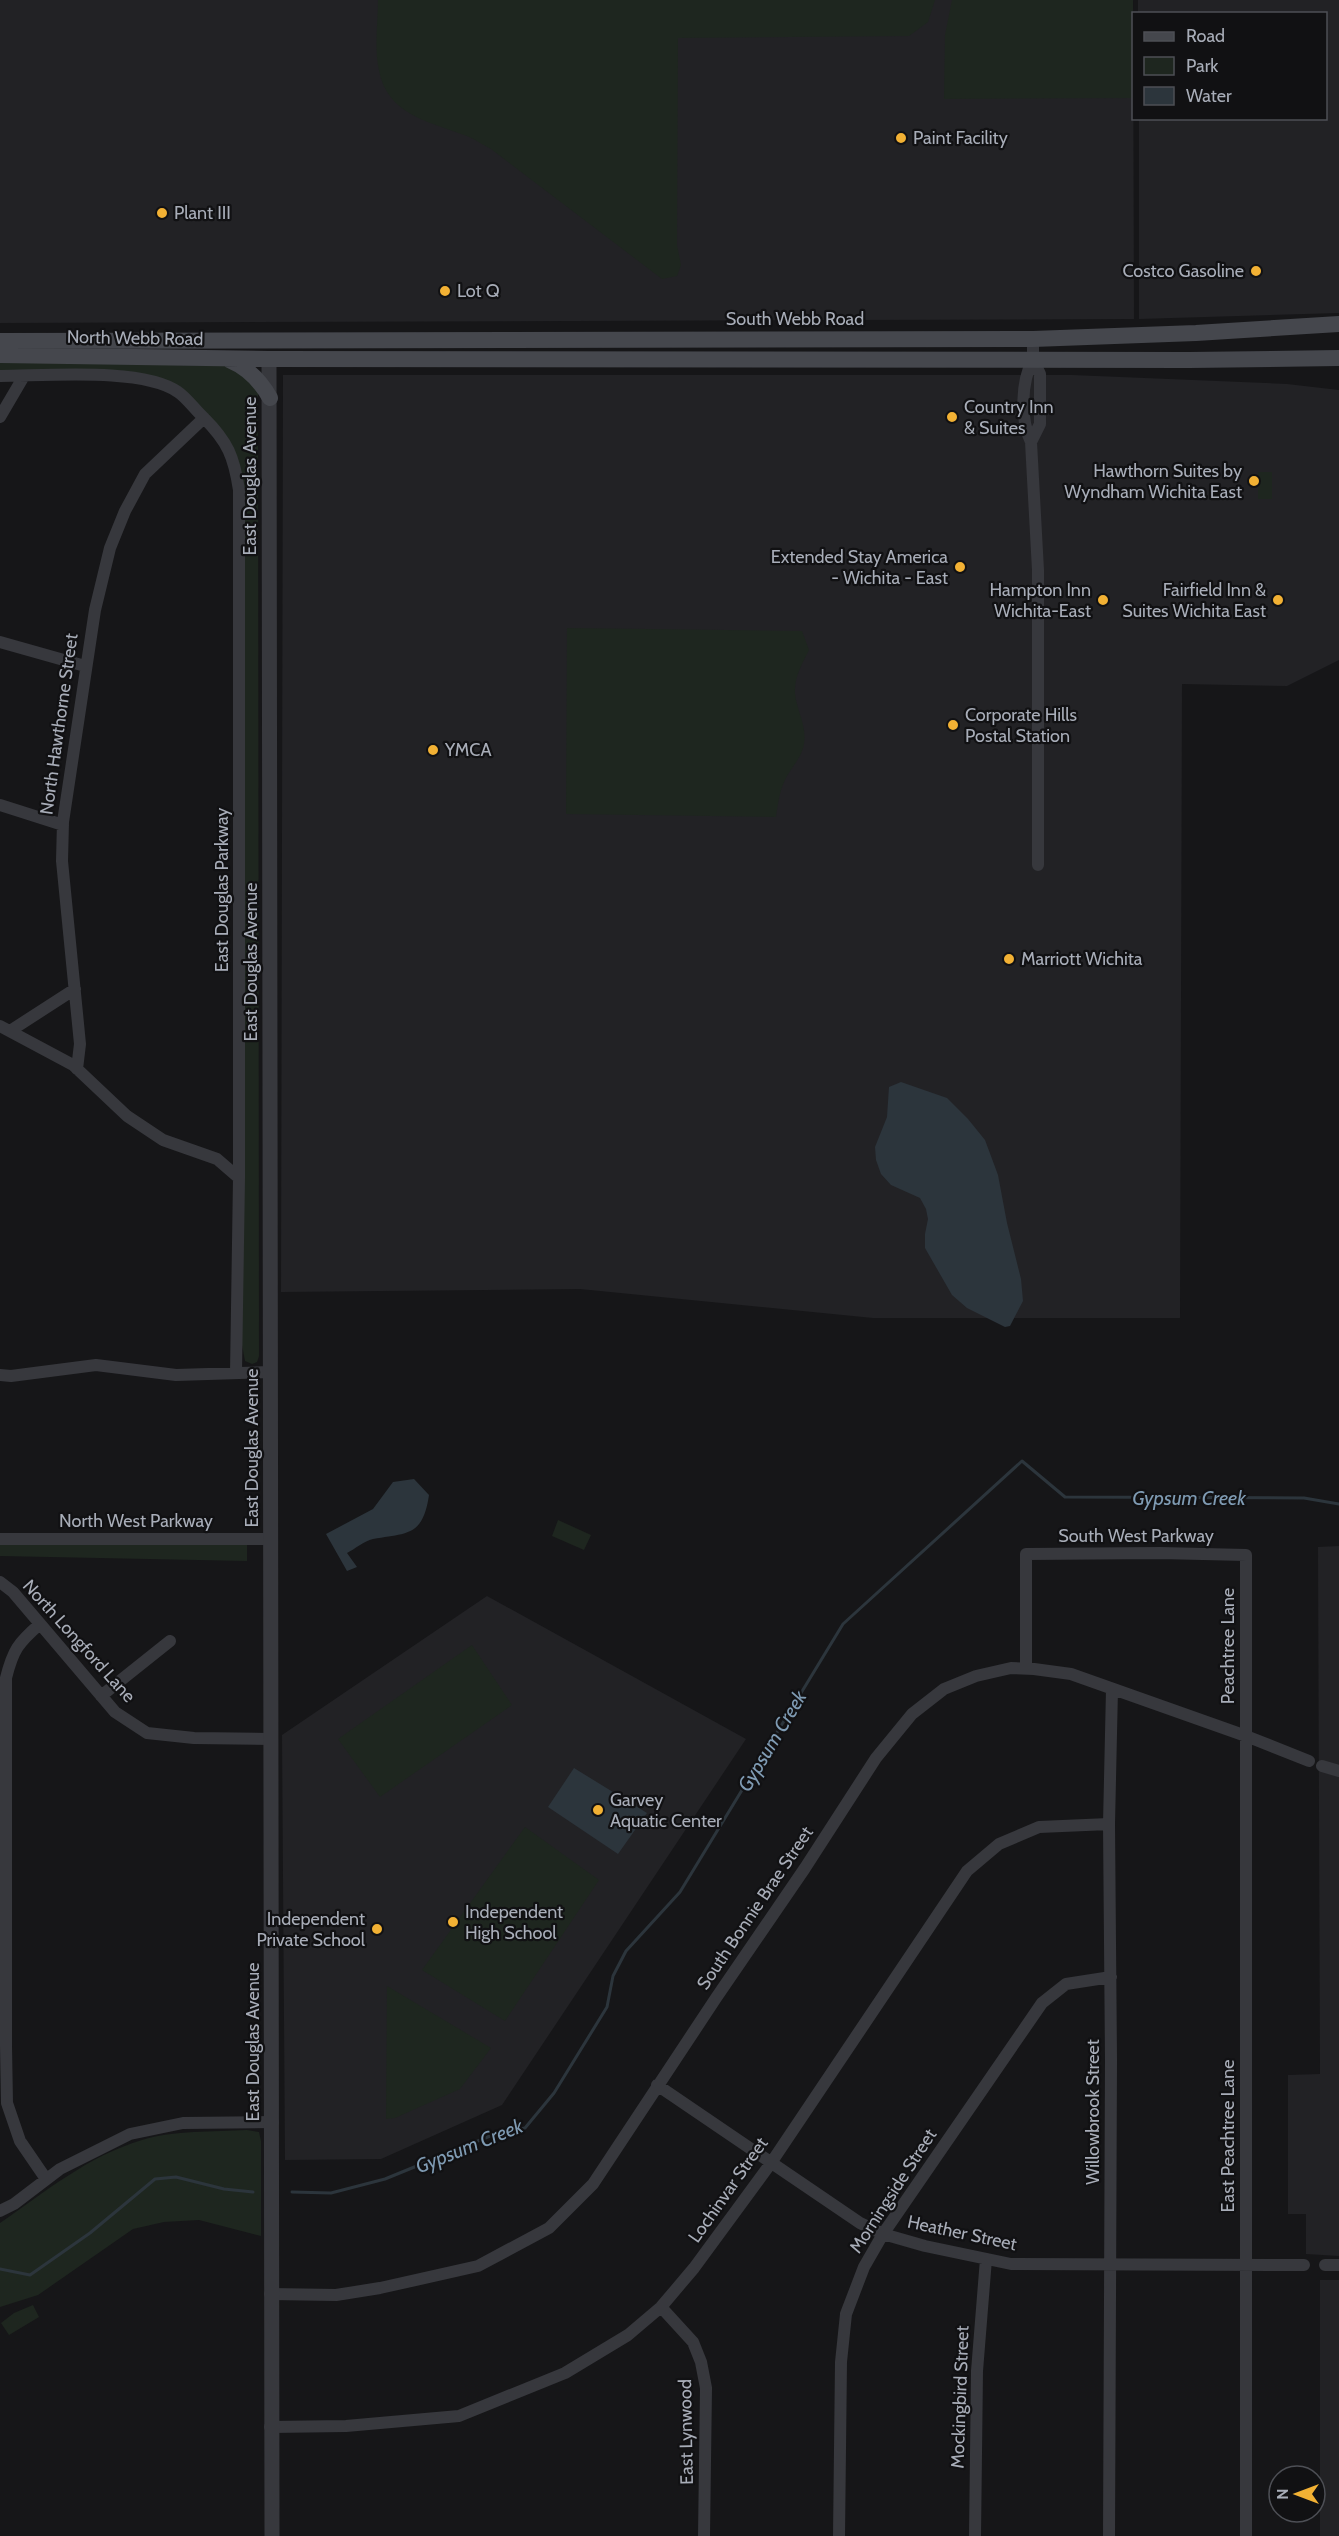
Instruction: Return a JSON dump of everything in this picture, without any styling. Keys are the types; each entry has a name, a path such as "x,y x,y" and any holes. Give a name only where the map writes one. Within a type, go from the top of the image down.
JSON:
{"main road":[{"name":"South Webb Road","path":"251,341 1033,339 1196,333 1339,324"},
{"path":"627,339 627,359"},
{"name":"North Webb Road","path":"0,341 251,341"},
{"path":"251,341 260,345 269,359"},
{"path":"269,359 298,341"},
{"name":"North Webb Road","path":"0,355 269,359"},
{"path":"225,358 257,378 270,398"},
{"path":"269,359 1339,358"}],"street":[{"path":"1033,339 1033,359 1040,374 1040,424 1031,442 1038,570 1038,866"},
{"name":"East Douglas Avenue","path":"269,359 273,2122 270,2427 272,2536"},
{"name":"East Douglas Parkway","path":"0,376 120,376 154,380 178,392 220,433 235,460 239,490 239,1178 236,1373"},
{"path":"0,417 24,376"},
{"name":"North Hawthorne Street","path":"77,1069 80,1044 62,861 63,825 95,610 110,548 125,511 146,474 204,418"},
{"path":"0,642 85,666"},
{"path":"0,805 63,825"},
{"path":"5,1028 75,988"},
{"path":"5,1028 77,1069 127,1116 163,1140 217,1159 239,1178"},
{"path":"0,1375 11,1376 96,1365 176,1375 271,1372"},
{"name":"North West Parkway","path":"0,1539 271,1539"},
{"name":"South West Parkway","path":"1026,1669 1026,1554 1160,1553 1246,1556"},
{"name":"Peachtree Lane","path":"1246,1556 1246,1736"},
{"name":"North Longford Lane","path":"0,1582 13,1592 115,1712 147,1733 194,1738 271,1739"},
{"path":"40,1624 22,1639 12,1654 6,1678 6,2046 7,2103 20,2141 46,2179"},
{"path":"101,1696 170,1641"},
{"name":"South Bonnie Brae Street","path":"270,2294 336,2295 380,2288 478,2266 549,2228 593,2184 657,2085 805,1869 876,1758 912,1714 944,1689 976,1676 1011,1668 1071,1674 1246,1736 1309,1761"},
{"name":"Willowbrook Street","path":"1108,2536 1111,1977 1109,1824 1112,1689"},
{"name":"East Peachtree Lane","path":"1246,1736 1246,2536"},
{"path":"1322,1766 1339,1771"},
{"name":"Lochinvar Street","path":"270,2427 346,2426 459,2416 565,2373 628,2335 661,2307 694,2268 771,2163 967,1871 999,1844 1039,1827 1109,1824"},
{"name":"Morningside Street","path":"839,2536 841,2362 846,2314 864,2267 883,2234 1042,2003 1065,1984 1111,1977"},
{"name":"Heather Street","path":"657,2085 860,2223 883,2234 925,2247 1011,2264 1304,2265"},
{"path":"0,2211 14,2204 60,2169 130,2134 183,2123 273,2122"},
{"name":"Mockingbird Street","path":"975,2536 977,2371 986,2259"},
{"path":"1325,2265 1339,2265"},
{"name":"East Lynwood","path":"661,2307 693,2342 701,2362 706,2388 704,2536"}],"shaded area":[{"path":"0,0 1133,0 1134,319 0,323"},
{"path":"1138,0 1339,0 1339,313 1139,319 1139,120 1327,120 1327,12 1138,12"},
{"path":"283,375 1072,375 1287,384 1339,390 1339,660 1287,686 1182,684 1180,1318 873,1318 580,1289 281,1292"},
{"path":"1339,1546 1339,2256 1306,2254 1306,2214 1288,2214 1288,2075 1320,2074 1318,1547"},
{"name":"Independent High School","path":"487,1596 746,1739 502,2105 381,2159 285,2160 282,1735"},
{"path":"1320,2280 1339,2280 1339,2536 1320,2536 1320,2524 1327,2524 1327,2464 1320,2464"}],"green space":[{"path":"378,0 935,0 928,22 909,36 678,38 677,245 681,265 677,276 662,279 491,149 470,137 412,115 401,107 391,97 379,70 376,44"},
{"path":"952,0 1133,0 1132,98 944,99 945,35"},
{"path":"0,361 224,366 238,369 258,389 259,1356 257,1362 252,1364 245,1361 242,1345 233,450 181,392 159,378 140,373 90,370 0,372"},
{"path":"1258,472 1272,472 1272,499 1258,499"},
{"path":"567,628 802,631 809,650 797,676 795,694 805,737 799,757 783,786 776,817 566,814"},
{"path":"558,1520 591,1535 584,1550 552,1536"},
{"path":"247,1544 247,1561 0,1556 0,1545"},
{"path":"472,1645 512,1705 380,1797 338,1739"},
{"path":"525,1827 599,1880 505,2021 422,1970"},
{"path":"387,1986 491,2048 460,2089 395,2118 386,2119"},
{"path":"247,2130 259,2132 261,2141 261,2236 199,2220 164,2222 133,2229 38,2295 0,2307 0,2223 85,2165 122,2147 167,2134"},
{"path":"33,2305 39,2317 9,2335 1,2323 14,2313"}],"water":[{"path":"901,1082 947,1098 985,1140 998,1175 1021,1279 1023,1301 1010,1326 1005,1327 967,1308 952,1295 925,1248 928,1219 920,1198 891,1185 881,1174 876,1160 875,1147 887,1117 889,1087"},
{"path":"414,1479 429,1495 423,1518 418,1525 405,1533 370,1540 347,1553 357,1567 347,1571 326,1534 373,1509 393,1482"},
{"name":"Garvey Aquatic Center","path":"574,1768 647,1813 618,1854 548,1807"}],"waterway":[{"name":"Gypsum Creek","path":"292,2192 331,2193 385,2179 495,2134 525,2128 554,2093 607,2007 613,1976 626,1951 680,1892 843,1624 1022,1461 1065,1497 1304,1498 1339,1504"},
{"name":"Gypsum Creek","path":"0,2269 30,2275 90,2233 155,2179 176,2177 224,2189 253,2192"}],"place":[{"name":"Paint Facility","path":"901,138"},
{"name":"Plant III","path":"162,213"},
{"name":"Costco Gasoline","path":"1256,271"},
{"name":"Lot Q","path":"445,291"},
{"name":"Country Inn & Suites","path":"952,417"},
{"name":"Hawthorn Suites by Wyndham Wichita East","path":"1254,481"},
{"name":"Extended Stay America - Wichita - East","path":"960,567"},
{"name":"Hampton Inn Wichita-East","path":"1103,600"},
{"name":"Fairfield Inn & Suites Wichita East","path":"1278,600"},
{"name":"Corporate Hills Postal Station","path":"953,725"},
{"name":"YMCA","path":"433,750"},
{"name":"Marriott Wichita","path":"1009,959"},
{"name":"Garvey Aquatic Center","path":"598,1810"},
{"name":"Independent High School","path":"453,1922"},
{"name":"Independent Private School","path":"377,1929"}]}
